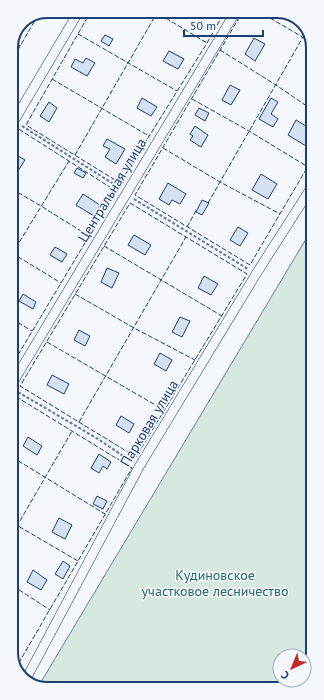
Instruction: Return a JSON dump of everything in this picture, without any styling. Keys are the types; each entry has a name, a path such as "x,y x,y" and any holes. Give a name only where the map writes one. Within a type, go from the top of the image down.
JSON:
{"street":[{"path":"18,114 75,18"},
{"name":"Центральная улица","path":"18,374 232,18"},
{"name":"Парковая улица","path":"28,675 139,467 256,274 306,197"}],"path":[{"path":"18,392 98,439 139,467"}],"green space":[{"name":"Кудиновское участковое лесничество","path":"306,239 306,648 272,648 272,682 41,681"}],"building":[{"path":"105,35 113,39 109,46 101,41"},
{"path":"254,38 265,44 255,61 245,54"},
{"path":"169,51 184,59 178,69 163,61"},
{"path":"86,58 95,63 87,76 71,67 75,59 83,63"},
{"path":"230,85 240,90 231,105 222,100"},
{"path":"142,98 157,107 151,116 137,108"},
{"path":"271,98 278,102 271,114 278,119 273,127 259,119"},
{"path":"49,102 57,108 49,122 40,116"},
{"path":"199,108 209,113 205,121 195,115"},
{"path":"296,120 306,126 306,146 288,135"},
{"path":"195,126 208,135 201,147 190,140 193,136 190,134"},
{"path":"107,139 125,149 116,164 105,157 110,149 103,146"},
{"path":"18,156 25,160 18,171"},
{"path":"77,168 86,173 83,178 74,173"},
{"path":"261,174 277,184 268,199 252,190"},
{"path":"168,183 186,194 180,204 172,200 169,205 159,199"},
{"path":"83,194 100,205 94,216 76,205"},
{"path":"202,200 209,203 202,215 196,212"},
{"path":"238,227 248,233 240,246 230,240"},
{"path":"134,235 151,245 145,255 128,245"},
{"path":"55,247 67,254 62,262 50,255"},
{"path":"107,268 119,273 112,288 101,282"},
{"path":"204,276 218,284 211,295 198,288"},
{"path":"23,294 36,302 33,309 19,301"},
{"path":"180,317 190,321 182,337 172,332"},
{"path":"79,330 90,336 85,346 74,340"},
{"path":"160,353 172,360 166,371 154,364"},
{"path":"52,375 69,384 64,394 47,385"},
{"path":"121,416 134,424 129,433 116,425"},
{"path":"28,437 42,446 37,455 23,446"},
{"path":"99,454 111,462 107,469 103,466 99,473 91,468"},
{"path":"97,496 107,501 103,509 93,504"},
{"path":"59,518 72,525 65,539 52,532"},
{"path":"63,561 70,566 63,579 55,574"},
{"path":"33,570 47,580 41,590 27,582"}],"fence":[{"path":"87,18 26,125 120,183 221,18"},
{"path":"75,155 154,18"},
{"path":"166,18 207,43"},
{"path":"239,18 135,195 250,265 306,170"},
{"path":"270,18 304,38"},
{"path":"18,50 34,21"},
{"path":"78,34 177,91"},
{"path":"208,203 303,37"},
{"path":"220,50 306,106"},
{"path":"52,79 149,136"},
{"path":"192,99 306,166"},
{"path":"18,129 116,191 18,355"},
{"path":"163,148 220,182 280,214"},
{"path":"18,244 69,161"},
{"path":"18,193 89,236"},
{"path":"130,203 247,274 136,457 20,386 130,203"},
{"path":"187,227 197,209"},
{"path":"79,422 186,237"},
{"path":"104,246 222,316"},
{"path":"18,257 61,283"},
{"path":"75,294 134,328 195,360"},
{"path":"18,323 32,331"},
{"path":"47,342 164,410"},
{"path":"18,398 132,468 20,661"},
{"path":"18,524 72,431"},
{"path":"18,461 105,514"},
{"path":"18,526 78,561"},
{"path":"18,589 50,610"}]}
